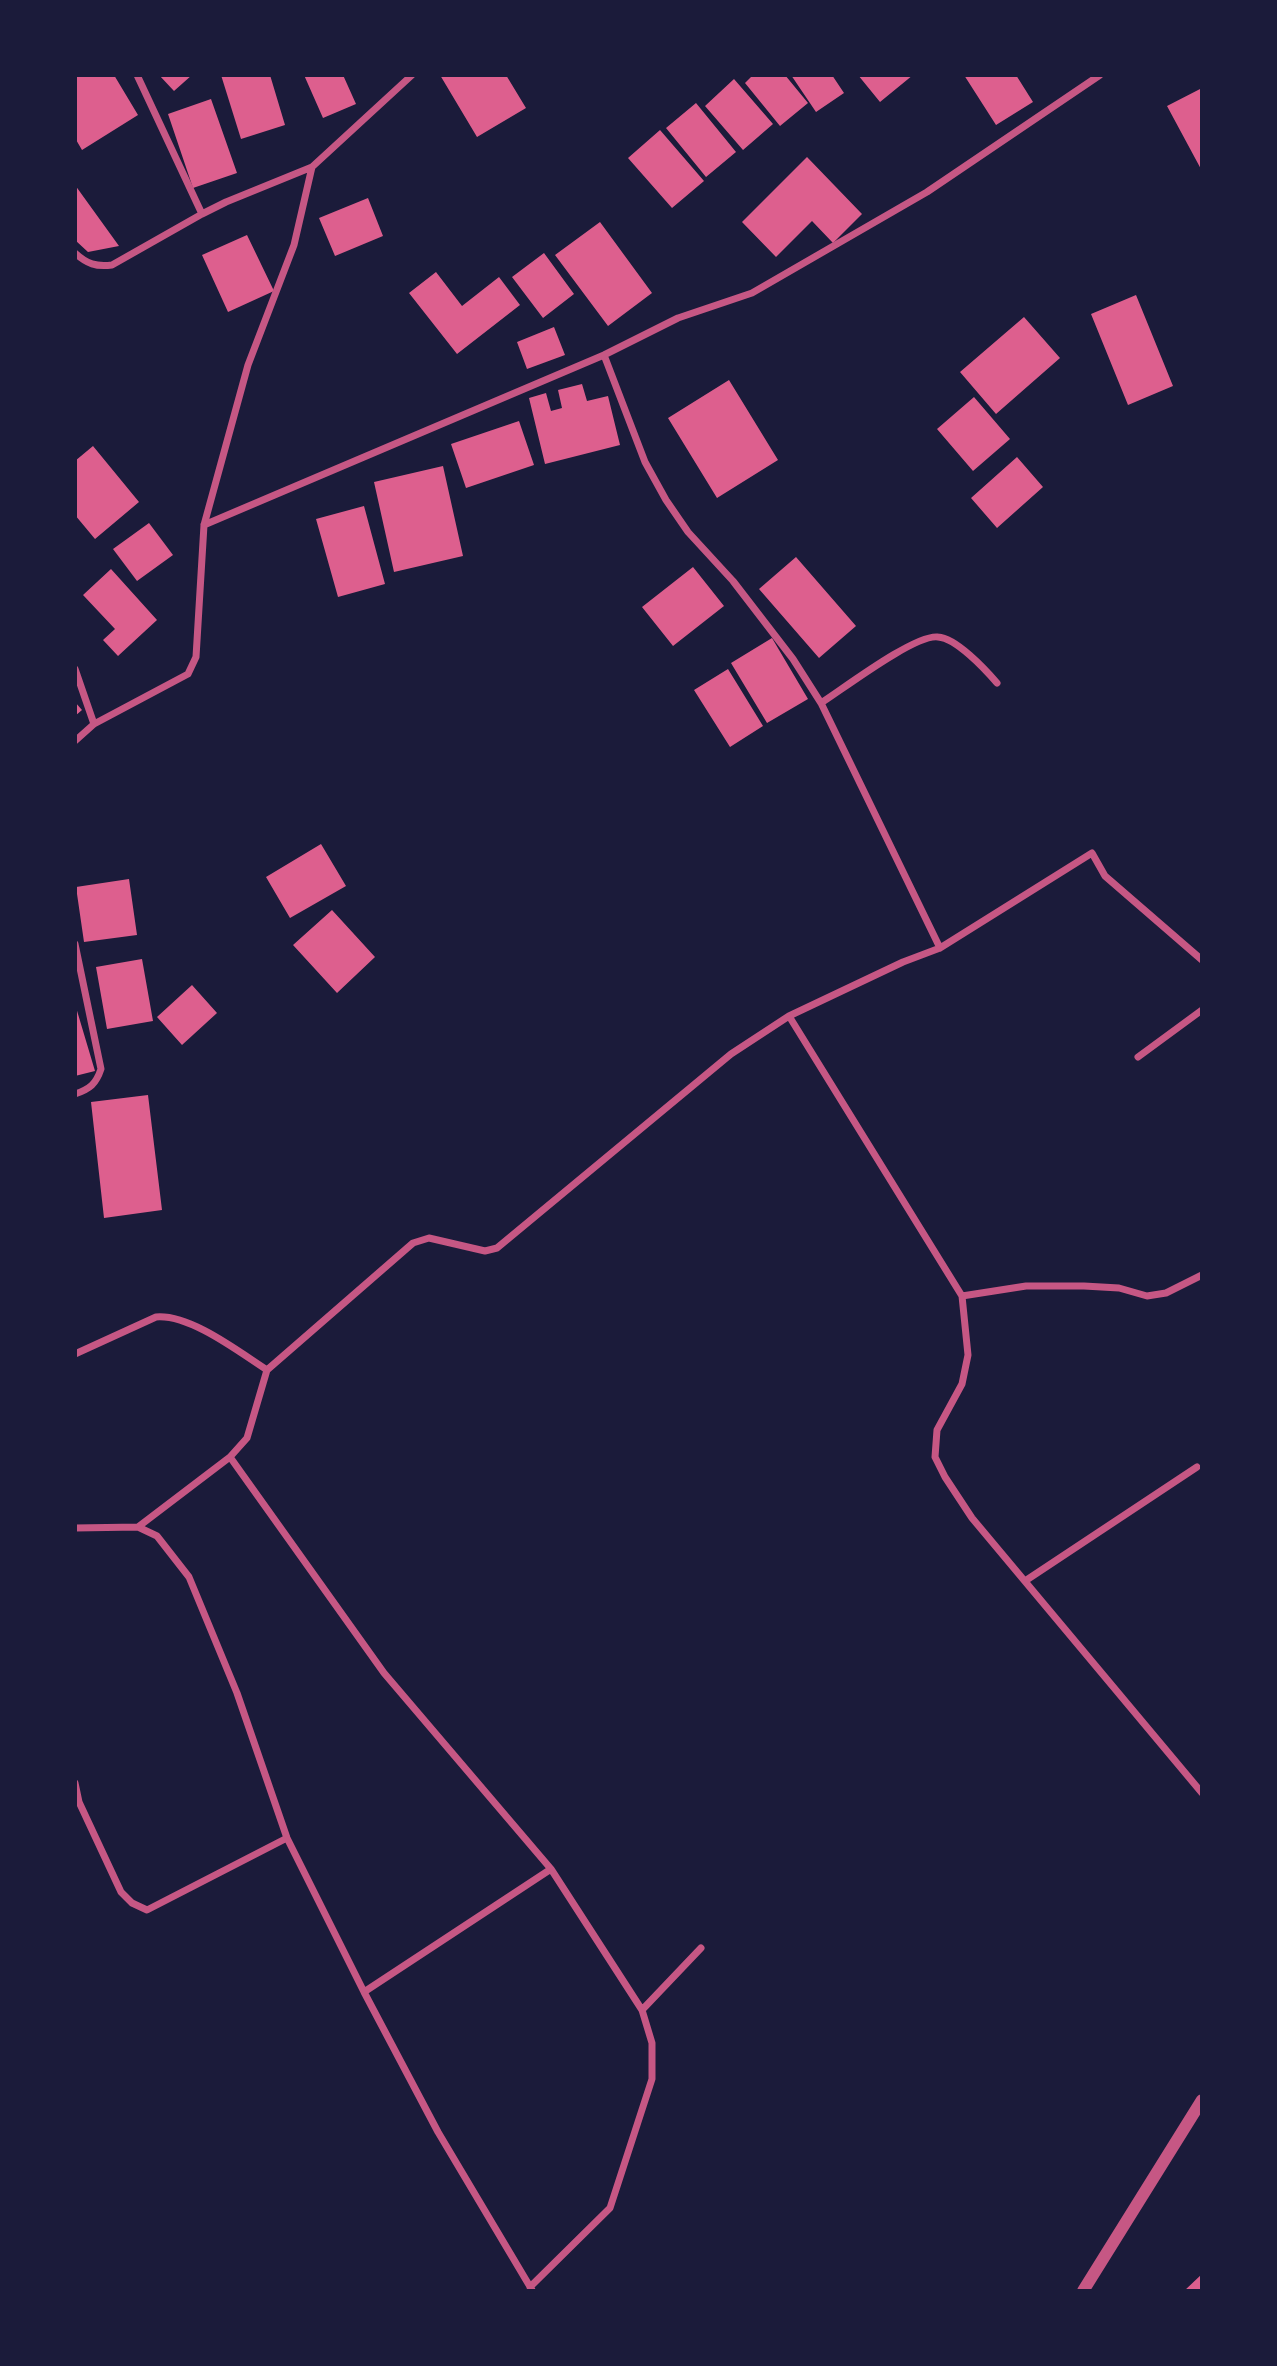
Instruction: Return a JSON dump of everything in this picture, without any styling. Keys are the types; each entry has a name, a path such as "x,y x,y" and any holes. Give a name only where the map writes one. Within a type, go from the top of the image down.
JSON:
{"street":[{"path":"137,75 202,214"},
{"path":"75,253 84,261 99,267 112,265 226,202 312,167 412,75"},
{"path":"204,525 604,355 678,318 752,293 927,192 1100,75"},
{"path":"75,741 94,724 188,674 196,657 204,525 248,365 294,245 312,167"},
{"path":"604,355 635,438 666,500 688,532 733,581 793,659 821,703 940,948"},
{"path":"821,703 919,639 939,636 976,658 997,682"},
{"path":"75,669 94,724"},
{"path":"138,1527 230,1457 247,1438 268,1370 413,1243 429,1238 485,1251 497,1248 731,1054 789,1016 903,962 940,948 1092,853 1105,876 1202,960"},
{"path":"75,944 101,1069 97,1080 89,1089 75,1094"},
{"path":"1138,1057 1202,1010"},
{"path":"789,1016 962,1296 968,1355 962,1384 937,1430 935,1457 945,1477 972,1518 1202,1793"},
{"path":"962,1296 1026,1286 1119,1288 1147,1296 1166,1293 1202,1276"},
{"path":"75,1354 156,1317 169,1316 220,1340 268,1370"},
{"path":"75,1528 138,1527 157,1536 189,1577 237,1693 287,1838 438,2132 532,2289 610,2208 652,2079 652,2043 642,2010 551,1869 384,1673 230,1457"},
{"path":"1026,1581 1197,1466"},
{"path":"75,1783 79,1802 121,1892 132,1903 147,1910 287,1838"},
{"path":"364,1992 551,1869"},
{"path":"642,2010 701,1948"},
{"path":"1083,2291 1202,2100"}],"building":[{"path":"75,75 114,75 138,115 82,150 75,138"},
{"path":"159,75 192,75 174,91"},
{"path":"221,75 270,75 285,125 241,139"},
{"path":"304,75 343,75 356,104 323,118"},
{"path":"440,75 506,75 526,108 477,137"},
{"path":"753,75 785,75 808,103 780,126 745,83"},
{"path":"791,75 832,75 844,93 816,112"},
{"path":"858,75 913,75 880,102"},
{"path":"964,75 1016,75 1033,102 996,125"},
{"path":"734,79 773,124 743,150 705,106"},
{"path":"1202,88 1202,171 1167,106"},
{"path":"211,99 237,173 193,188 168,114"},
{"path":"696,103 736,152 706,177 666,128"},
{"path":"660,130 704,181 672,208 628,158"},
{"path":"807,157 862,214 833,243 812,221 776,257 742,222"},
{"path":"75,185 119,246 88,252 75,240"},
{"path":"368,198 383,236 335,256 319,218"},
{"path":"600,222 652,293 608,326 555,255"},
{"path":"247,235 274,291 228,312 202,255"},
{"path":"544,253 574,294 543,318 512,277"},
{"path":"436,272 462,306 499,277 520,305 457,354 409,293"},
{"path":"1136,295 1173,386 1128,405 1091,314"},
{"path":"1024,317 1060,358 996,414 960,372"},
{"path":"554,327 565,355 527,369 517,342"},
{"path":"729,380 778,460 717,498 668,418"},
{"path":"582,384 587,401 608,396 620,445 545,464 529,398 546,393 551,411 562,408 558,390"},
{"path":"974,397 1010,439 973,471 937,429"},
{"path":"519,421 534,465 466,488 451,444"},
{"path":"93,446 139,502 95,539 75,515 75,461"},
{"path":"1017,457 1043,487 997,528 971,498"},
{"path":"443,466 463,556 394,572 374,482"},
{"path":"364,506 385,584 338,597 316,519"},
{"path":"149,523 173,555 137,581 113,549"},
{"path":"796,557 856,626 819,658 759,589"},
{"path":"693,567 724,606 673,646 642,607"},
{"path":"111,569 157,620 118,656 103,640 115,629 83,595"},
{"path":"772,638 808,699 767,723 731,663"},
{"path":"728,669 763,726 730,747 694,690"},
{"path":"75,702 82,710 75,716"},
{"path":"321,844 346,886 290,918 266,877"},
{"path":"129,879 137,935 84,942 76,887"},
{"path":"332,910 375,957 337,993 293,945"},
{"path":"142,959 153,1021 107,1029 96,967"},
{"path":"192,985 217,1013 182,1045 157,1017"},
{"path":"75,1004 95,1071 75,1076"},
{"path":"148,1095 162,1210 104,1218 91,1102"},
{"path":"1202,2274 1202,2291 1184,2291"}]}
